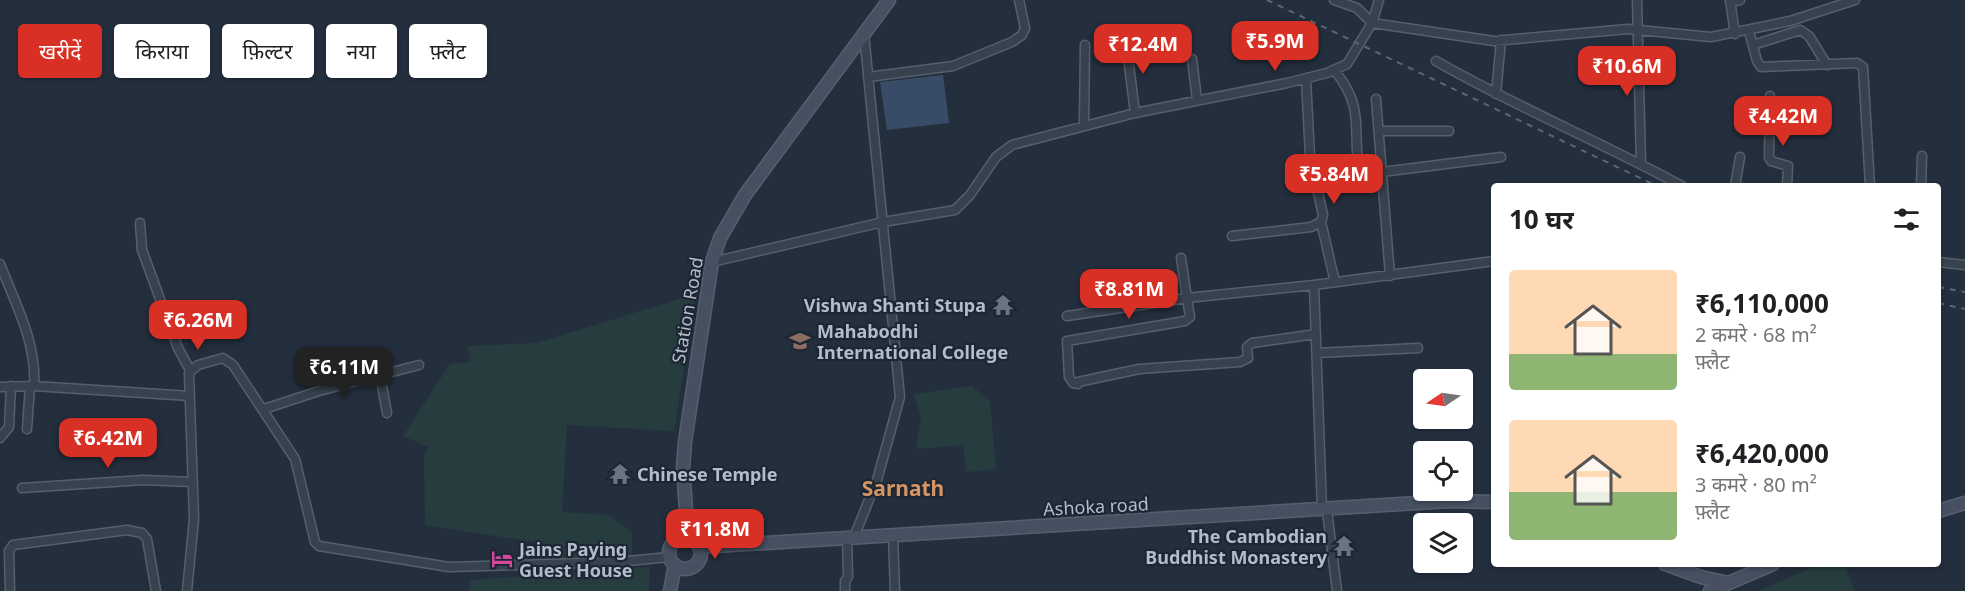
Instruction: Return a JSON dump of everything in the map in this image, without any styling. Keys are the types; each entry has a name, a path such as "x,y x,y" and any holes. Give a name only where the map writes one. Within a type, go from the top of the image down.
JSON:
{"street":[{"name":"Station Road","path":"688,537 683,468 685,442 711,262 720,238 745,195 889,0"},
{"path":"868,77 953,66 1012,42 1022,35 1025,28 1018,0"},
{"path":"1334,0 1357,8 1372,23 1480,40 1598,30 1638,30 1693,37 1735,34 1790,21 1855,0"},
{"path":"711,262 883,222 955,210 970,195 1002,150 1021,141 1135,113 1306,79 1334,70 1347,64 1372,23 1379,0"},
{"path":"1637,0 1641,164"},
{"path":"1735,34 1730,1 1740,0"},
{"path":"1753,45 1800,30 1809,36 1827,65"},
{"path":"1749,31 1758,65 1765,68 1857,63 1863,67 1870,183"},
{"path":"845,591 851,537 877,480 900,397 864,34"},
{"path":"1496,94 1501,40"},
{"path":"1126,41 1135,113"},
{"path":"1084,125 1085,45"},
{"path":"1192,59 1197,100"},
{"path":"1436,61 1496,94 1676,183"},
{"path":"1334,70 1351,92 1355,107 1360,177 1365,183 1383,185"},
{"path":"1306,79 1310,157 1335,282"},
{"path":"1770,96 1768,157 1771,161 1788,166 1787,183"},
{"path":"1376,99 1390,276"},
{"path":"1379,131 1449,130"},
{"path":"1921,183 1922,156"},
{"path":"1736,183 1740,157"},
{"path":"1382,172 1501,158"},
{"path":"1232,236 1311,227 1322,222"},
{"path":"140,224 142,250 177,348 190,369 194,519 187,591"},
{"path":"1181,258 1190,317 1185,321 1066,340 1069,377 1072,383 1146,369 1240,362 1248,358 1247,347 1252,343 1316,334"},
{"path":"1066,316 1187,298 1390,276 1491,261"},
{"path":"1941,262 1965,266"},
{"path":"0,264 32,350 35,366 27,429"},
{"path":"1314,285 1324,510 1336,591"},
{"path":"1317,352 1418,348"},
{"path":"190,369 219,359 230,360 295,459 315,542 319,546 449,567 672,561 685,569 694,565 700,556 699,547 688,537 673,542 672,561 670,591"},
{"path":"264,409 419,365"},
{"path":"380,375 387,413"},
{"path":"0,438 9,427 11,386"},
{"path":"0,387 32,386 190,396"},
{"path":"22,488 143,480 194,482"},
{"name":"Ashoka road","path":"699,547 1450,501 1491,502"},
{"path":"1941,510 1965,503"},
{"path":"10,591 9,550 13,545 127,530 142,532 147,539 156,591"},
{"path":"893,535 895,591"},
{"path":"1673,567 1701,577 1728,583"},
{"path":"1710,591 1766,567"}],"green space":[{"path":"696,294 674,431 567,425 562,512 609,515 632,532 632,557 540,562 540,543 425,525 424,457 428,447 403,436 450,364 471,362 467,346 536,343"},
{"path":"972,386 990,401 996,469 966,472 963,445 916,449 921,417 914,394"},
{"path":"650,567 649,591 468,591 471,580"},
{"path":"1813,567 1846,567 1854,591 1757,591"}],"water":[{"path":"943,75 949,123 887,130 880,82"}],"railway":[{"path":"1267,0 1651,183"},
{"path":"1941,288 1965,292"},
{"path":"1941,304 1965,309"}],"place":[{"name":"Vishwa Shanti Stupa","path":"1003,305"},
{"name":"Mahabodhi International College","path":"800,341"},
{"name":"Chinese Temple","path":"620,474"},
{"name":"The Cambodian Buddhist Monastery","path":"1344,546"},
{"name":"Jains Paying Guest House","path":"502,559"}],"district":[{"name":"Sarnath","path":"903,488"}]}
